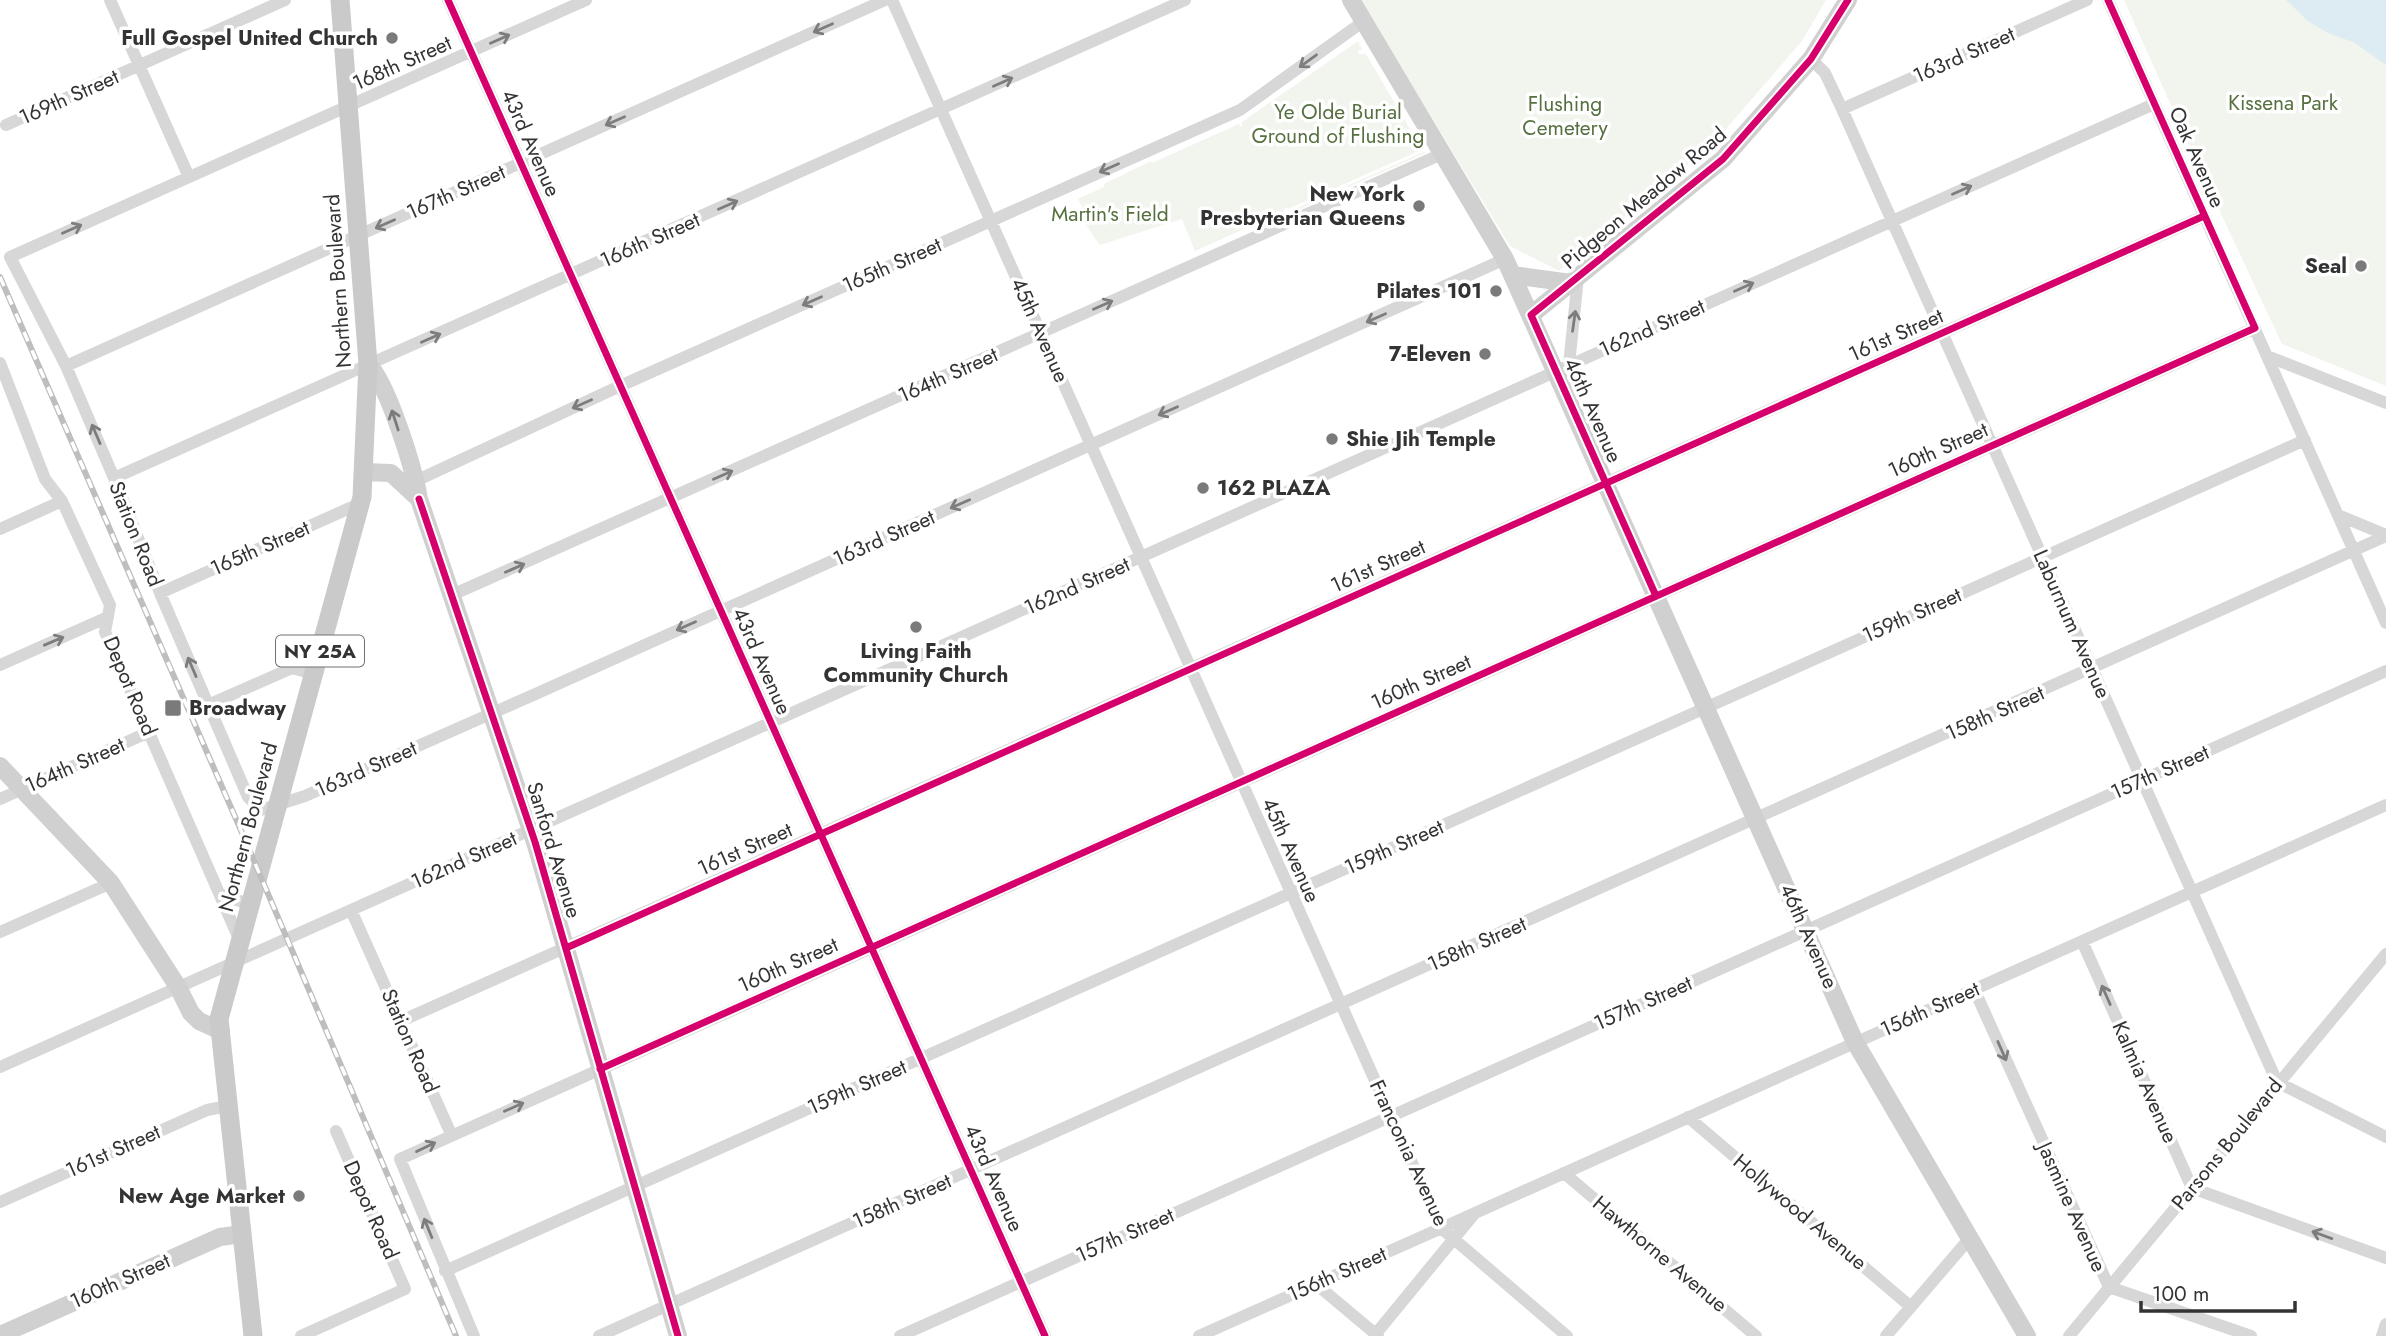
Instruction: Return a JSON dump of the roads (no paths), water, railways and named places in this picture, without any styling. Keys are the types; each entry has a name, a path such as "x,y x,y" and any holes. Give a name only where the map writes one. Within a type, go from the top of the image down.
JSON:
{"main road":[{"name":"Northern Boulevard","path":"253,1336 219,1019 251,905 270,807 314,674 362,500 364,472 368,364 340,0"}],"street":[{"path":"110,0 189,177"},
{"name":"169th Street","path":"6,125 285,0"},
{"name":"43rd Avenue","path":"448,0 1045,1336"},
{"name":"168th Street","path":"10,257 586,0"},
{"name":"167th Street","path":"66,366 885,0"},
{"name":"45th Avenue","path":"892,0 1341,1004"},
{"name":"166th Street","path":"114,478 1185,0"},
{"name":"46th Avenue","path":"1351,0 1444,153 1509,267 1531,315 1563,368 1607,483 1855,1042 2027,1336"},
{"name":"Pidgeon Meadow Road","path":"1531,315 1723,159 1811,59 1848,0"},
{"name":"163rd Street","path":"1842,109 2087,0"},
{"name":"Oak Avenue","path":"2108,0 2386,623"},
{"name":"165th Street","path":"411,483 620,386 1240,110 1364,21"},
{"name":"Laburnum Avenue","path":"1811,59 1825,73 1842,109 2277,1082"},
{"name":"162nd Street","path":"0,1067 2154,104"},
{"name":"164th Street","path":"452,595 1444,153"},
{"name":"161st Street","path":"401,1021 2204,216"},
{"name":"Station Road","path":"10,257 66,366 248,797 270,807"},
{"path":"1509,267 1575,280"},
{"name":"163rd Street","path":"270,807 305,796 1091,445 1509,267"},
{"name":"Pidgeon Meadow Road","path":"1563,368 1575,280"},
{"name":"160th Street","path":"445,1271 400,1159 2255,328"},
{"path":"2267,356 2386,403"},
{"name":"Depot Road","path":"0,363 5,394 46,479 62,501 110,605 106,632 241,942"},
{"name":"Sanford Avenue","path":"368,364 378,374 411,483 419,499 531,831 678,1336"},
{"name":"159th Street","path":"445,1271 2305,440"},
{"path":"364,472 391,473 411,483"},
{"name":"165th Street","path":"160,593 362,500"},
{"path":"0,529 62,501"},
{"path":"2338,515 2386,536"},
{"name":"158th Street","path":"600,1336 2386,536"},
{"path":"0,665 108,617"},
{"path":"208,705 292,668 314,674"},
{"name":"157th Street","path":"900,1336 2386,671"},
{"name":"164th Street","path":"0,799 149,732"},
{"path":"0,766 111,883 178,987 191,1013 199,1021 220,1031"},
{"name":"156th Street","path":"1199,1336 2386,805"},
{"path":"0,932 111,883"},
{"path":"220,894 251,905"},
{"name":"Station Road","path":"351,910 451,1134"},
{"name":"Kalmia Avenue","path":"2082,941 2192,1188"},
{"name":"Parsons Boulevard","path":"2069,1336 2277,1082 2386,955"},
{"name":"Jasmine Avenue","path":"1974,989 2109,1287 2251,1336"},
{"name":"Franconia Avenue","path":"1341,1004 1441,1228 1567,1336"},
{"path":"2277,1082 2386,1137"},
{"name":"161st Street","path":"0,1202 207,1110 228,1106"},
{"name":"Hollywood Avenue","path":"1688,1117 1911,1307"},
{"name":"Depot Road","path":"300,1336 405,1289 336,1131"},
{"name":"Hawthorne Avenue","path":"1564,1173 1756,1336"},
{"path":"2192,1188 2386,1258"},
{"name":"156th Street","path":"1376,1335 1475,1213"},
{"name":"160th Street","path":"0,1335 220,1237 242,1234"},
{"path":"1886,1336 1969,1239"},
{"path":"445,1271 474,1336"},
{"path":"1316,1284 1376,1335"},
{"path":"2382,1336 2386,1324"}],"railway":[{"path":"0,277 243,835 456,1336"}],"place":[{"name":"Full Gospel United Church","path":"392,38"},
{"name":"New York Presbyterian Queens","path":"1419,206"},
{"name":"Seal","path":"2361,266"},
{"name":"Pilates 101","path":"1496,291"},
{"name":"7-Eleven","path":"1485,354"},
{"name":"Shie Jih Temple","path":"1332,439"},
{"name":"162 PLAZA","path":"1203,488"},
{"name":"Living Faith Community Church","path":"916,627"},
{"name":"Broadway","path":"173,708"},
{"name":"New Age Market","path":"299,1196"}],"park label":[{"name":"Kissena Park","path":"2283,103"},
{"name":"Flushing Cemetery","path":"1565,116"},
{"name":"Ye Olde Burial Ground of Flushing","path":"1338,124"},
{"name":"Martin's Field","path":"1110,214"}]}
